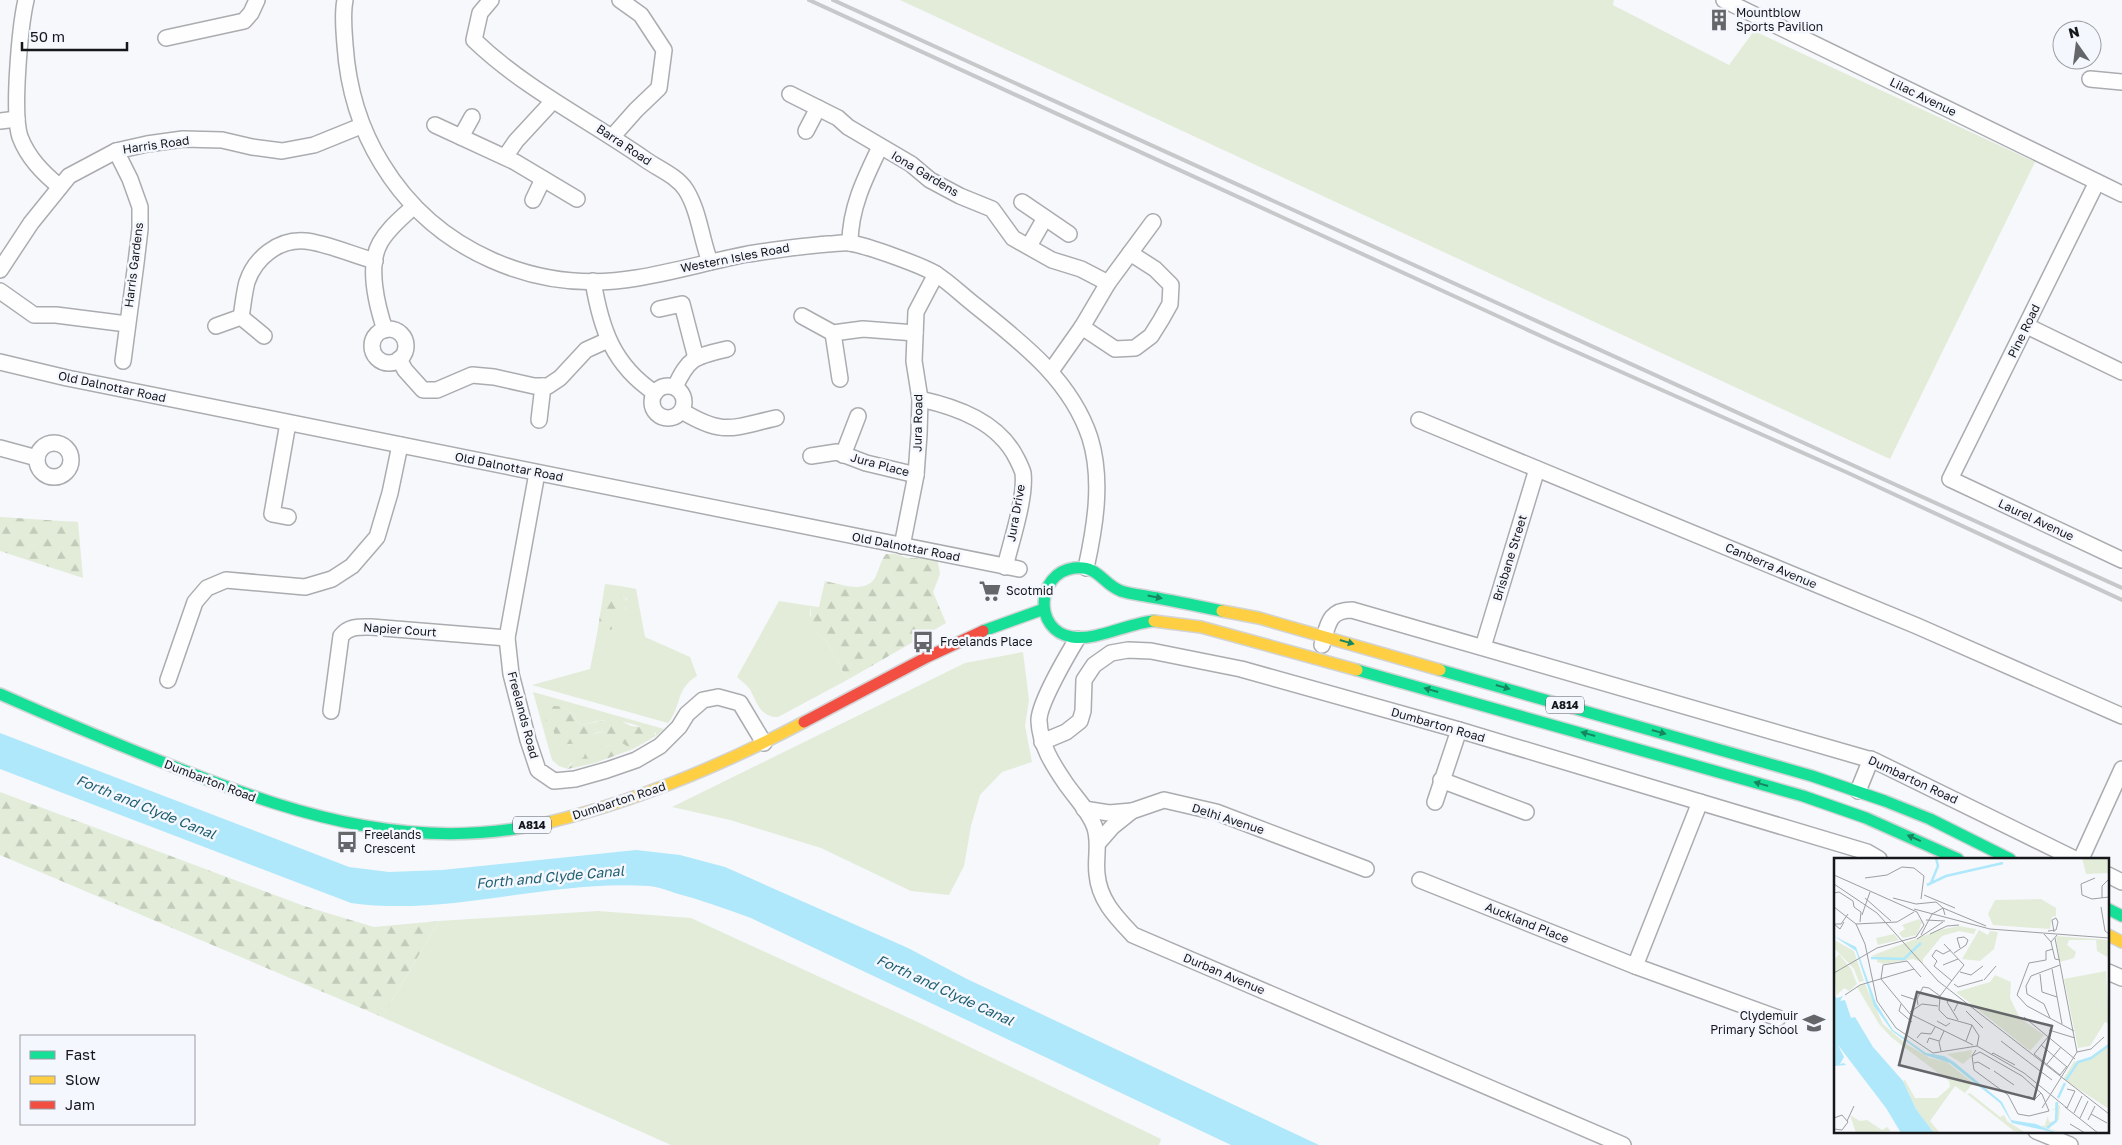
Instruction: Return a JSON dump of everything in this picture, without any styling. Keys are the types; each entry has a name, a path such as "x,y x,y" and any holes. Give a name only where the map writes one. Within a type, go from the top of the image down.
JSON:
{"main road":[{"name":"A814","path":"1086,568 1099,574 1109,584 1121,591 1251,616 1325,636 1745,756 1858,791 1930,819 2008,858"},
{"path":"1077,639 1058,632 1049,622 1044,609 1047,587 1055,576 1067,570 1086,568"},
{"path":"1109,584 1115,604"},
{"name":"Dumbarton Road","path":"0,694 136,752 270,804 336,822 397,832 431,834 494,831 574,816 671,784 764,742 957,642 998,624 1044,609"},
{"path":"1097,634 1103,630 1111,618"},
{"name":"A814","path":"1077,639 1133,623 1157,621 1239,637 1803,796 1893,829 1956,858"},
{"path":"2110,910 2122,916"},
{"path":"2110,936 2122,942"}],"street":[{"path":"26,0 20,39 17,119 20,136 30,157 43,173 60,187"},
{"path":"166,38 244,20 251,13 257,0"},
{"name":"Western Isles Road","path":"346,0 343,14 346,60 350,91 361,126 391,178 414,206 468,250 504,266 536,276 593,281 636,278 794,246 850,243 936,274 1051,370 1079,412 1090,440 1096,476 1095,528 1086,568"},
{"name":"Barra Road","path":"491,0 480,13 474,40 496,62 552,100 613,136 684,187 694,204 710,262"},
{"path":"613,136 659,88 664,50 641,15 620,0"},
{"name":"Lilac Avenue","path":"1724,0 2122,194"},
{"path":"2090,79 2122,82"},
{"name":"Iona Gardens","path":"790,94 838,118 848,127 911,164 930,180 992,209 1013,238 1052,260 1081,269 1108,283"},
{"path":"505,157 516,141 552,100"},
{"path":"806,131 818,108"},
{"path":"461,137 472,117"},
{"path":"0,121 17,119"},
{"name":"Harris Road","path":"0,270 31,223 69,176 116,151 183,139 222,140 282,151 314,145 361,126"},
{"path":"435,126 505,157 577,199"},
{"path":"850,243 850,229 858,193 880,147"},
{"name":"Harris Gardens","path":"116,151 130,179 140,207 137,255 123,361"},
{"path":"534,200 543,179"},
{"name":"Pine Road","path":"1950,479 2097,182"},
{"path":"1022,202 1069,234"},
{"path":"385,330 377,306 375,261 379,244 386,233 414,206"},
{"path":"1029,246 1045,218"},
{"path":"1051,370 1082,327 1108,283 1153,222"},
{"path":"241,316 247,283 256,263 267,251 289,242 305,241 375,261"},
{"path":"1082,327 1114,350 1135,348 1151,336 1170,304 1171,285 1155,269 1130,253"},
{"name":"Jura Road","path":"902,546 916,474 920,399 914,361 916,312 936,274"},
{"path":"593,281 599,316 608,340 623,366 642,385 655,393"},
{"name":"Harris Gardens","path":"0,291 34,315 56,315 127,324"},
{"path":"659,310 682,304 696,358"},
{"path":"216,326 241,316"},
{"path":"241,316 264,336"},
{"path":"802,316 833,334 863,329 915,334"},
{"path":"2027,326 2122,372"},
{"path":"385,330 392,330 404,338 405,351 400,359 392,363 386,363 375,356 372,350 372,342 380,332 385,330"},
{"path":"833,334 840,379"},
{"path":"400,359 415,383 422,390 437,390 472,376 494,377 534,386 548,386 560,378 586,350 608,340"},
{"path":"675,387 684,367 696,358 726,349"},
{"name":"Old Dalnottar Road","path":"0,362 67,378 288,423 1012,568"},
{"path":"539,420 543,386"},
{"path":"662,387 675,387 684,399 682,411 669,418 659,415 652,406 655,393 662,387"},
{"name":"Jura Drive","path":"920,399 947,405 974,417 1010,445 1023,472 1012,568"},
{"path":"682,411 703,424 721,428 735,428 776,418"},
{"name":"Jura Place","path":"843,455 858,416"},
{"name":"Canberra Avenue","path":"1419,420 1917,626 2122,716"},
{"path":"288,423 272,514 288,518"},
{"path":"168,680 195,602 207,588 226,580 305,587 332,579 352,566 378,537 400,445"},
{"path":"0,448 38,458"},
{"name":"Jura Place","path":"811,456 837,452 866,463 916,474"},
{"name":"Brisbane Street","path":"1483,647 1537,469"},
{"name":"Freelands Road","path":"537,473 507,638 511,674 528,740 538,770 554,781 575,779 636,760 660,746 679,727 687,714 703,700 718,697 740,703 764,742"},
{"name":"Laurel Avenue","path":"1950,479 2122,560"},
{"name":"Dumbarton Road","path":"1319,658 1330,619 1336,613 1352,610 1870,759 2073,858"},
{"name":"Napier Court","path":"331,711 342,636 346,630 355,627 371,627 507,638"},
{"name":"Durban Avenue","path":"1077,639 1044,701 1038,720 1042,742 1053,765 1094,826 1098,843 1096,873 1100,893 1111,911 1133,935 1623,1145"},
{"name":"Dumbarton Road","path":"1042,742 1066,732 1080,721 1083,711 1084,680 1094,665 1110,653 1128,650 1151,651 1240,669 1459,730 1867,852 1877,858"},
{"path":"1435,802 1459,730"},
{"path":"1858,791 1870,759"},
{"path":"2081,858 2122,769"},
{"path":"1441,780 1526,812"},
{"name":"Delhi Avenue","path":"1098,843 1112,827 1132,811 1164,800 1216,812 1366,869"},
{"path":"1635,966 1700,802"},
{"path":"1084,809 1109,813 1132,811"},
{"path":"2110,876 2122,882"},
{"name":"Auckland Place","path":"1420,880 1635,966 1778,1018"},
{"path":"2110,973 2122,978"},
{"path":"2038,1132 2070,1145"}],"green space":[{"path":"900,0 1614,0 1613,5 1729,65 1754,31 2035,162 1890,459"},
{"path":"0,517 78,522 83,578 0,551"},
{"path":"886,554 895,554 907,558 937,558 940,574 933,592 946,623 849,679 826,640 811,625 811,606 819,607 825,581 853,587 860,587 872,582"},
{"path":"605,584 620,586 620,595 626,599 628,604 611,630 608,629 606,636 597,634"},
{"path":"620,586 636,589 645,637 690,657 697,676 685,686 668,723 532,685 590,669 597,634 607,631 626,608 627,599 620,595"},
{"path":"779,601 811,606 810,615 818,634 826,640 849,679 778,717 763,711 749,688 737,677"},
{"path":"1023,652 1029,700 1025,726 1032,762 1002,772 980,795 971,826 964,866 949,895 911,891 821,848 730,820 672,807 965,663"},
{"path":"533,692 664,729 656,736 656,733 650,730 620,721 605,720 582,725 566,709 554,707 568,745 601,732 633,749 625,752 615,746 604,746 572,762 568,769 559,766 552,760"},
{"path":"554,706 566,708 582,725 610,719 621,721 631,726 652,728 656,736 633,749 602,732 575,743 563,744 555,740 554,732 546,719 547,710"},
{"path":"613,745 621,747 625,752 595,763 568,769 573,762 583,758 588,748"},
{"path":"0,792 304,906 374,927 439,921 382,1017 0,855"},
{"path":"598,911 691,918 922,1024 1161,1139 1159,1145 671,1145 382,1017 439,921"}],"water":[{"name":"Forth and Clyde Canal","path":"0,733 349,867 389,872 442,870 636,850 680,855 725,867 908,948 967,979 1319,1145 1231,1145 751,918 659,888 612,885 426,905 388,906 351,903 0,769"}],"railway":[{"path":"809,0 1554,342 1846,472 2122,600"},
{"path":"833,0 2122,588"}],"traffic: fast":[{"path":"1154,621 1082,638 1072,637 1059,633 1045,614 1046,590 1052,580 1061,572 1082,568 1095,572 1121,591 1222,611"},
{"path":"983,631 1044,609"},
{"path":"1357,670 1803,796 1866,818 1956,858"},
{"path":"1440,670 1812,776 1885,801 1930,819 2008,858"},
{"path":"0,694 92,734 185,771 230,788 319,816 364,826 409,832 455,834 502,831 550,822"},
{"path":"2110,910 2122,916"}],"traffic: slow":[{"path":"1222,611 1259,618 1440,670"},
{"path":"1154,621 1201,627 1357,670"},
{"path":"550,822 616,803 680,780 743,753 804,722"},
{"path":"2110,936 2122,942"}],"traffic: jam":[{"path":"804,722 927,657 983,631"}],"place":[{"name":"Mountblow Sports Pavilion","path":"1719,20"},
{"name":"Scotmid","path":"990,591"},
{"name":"Freelands Place","path":"923,642"},
{"name":"Freelands Crescent","path":"347,842"},
{"name":"Clydemuir Primary School","path":"1814,1023"}]}
